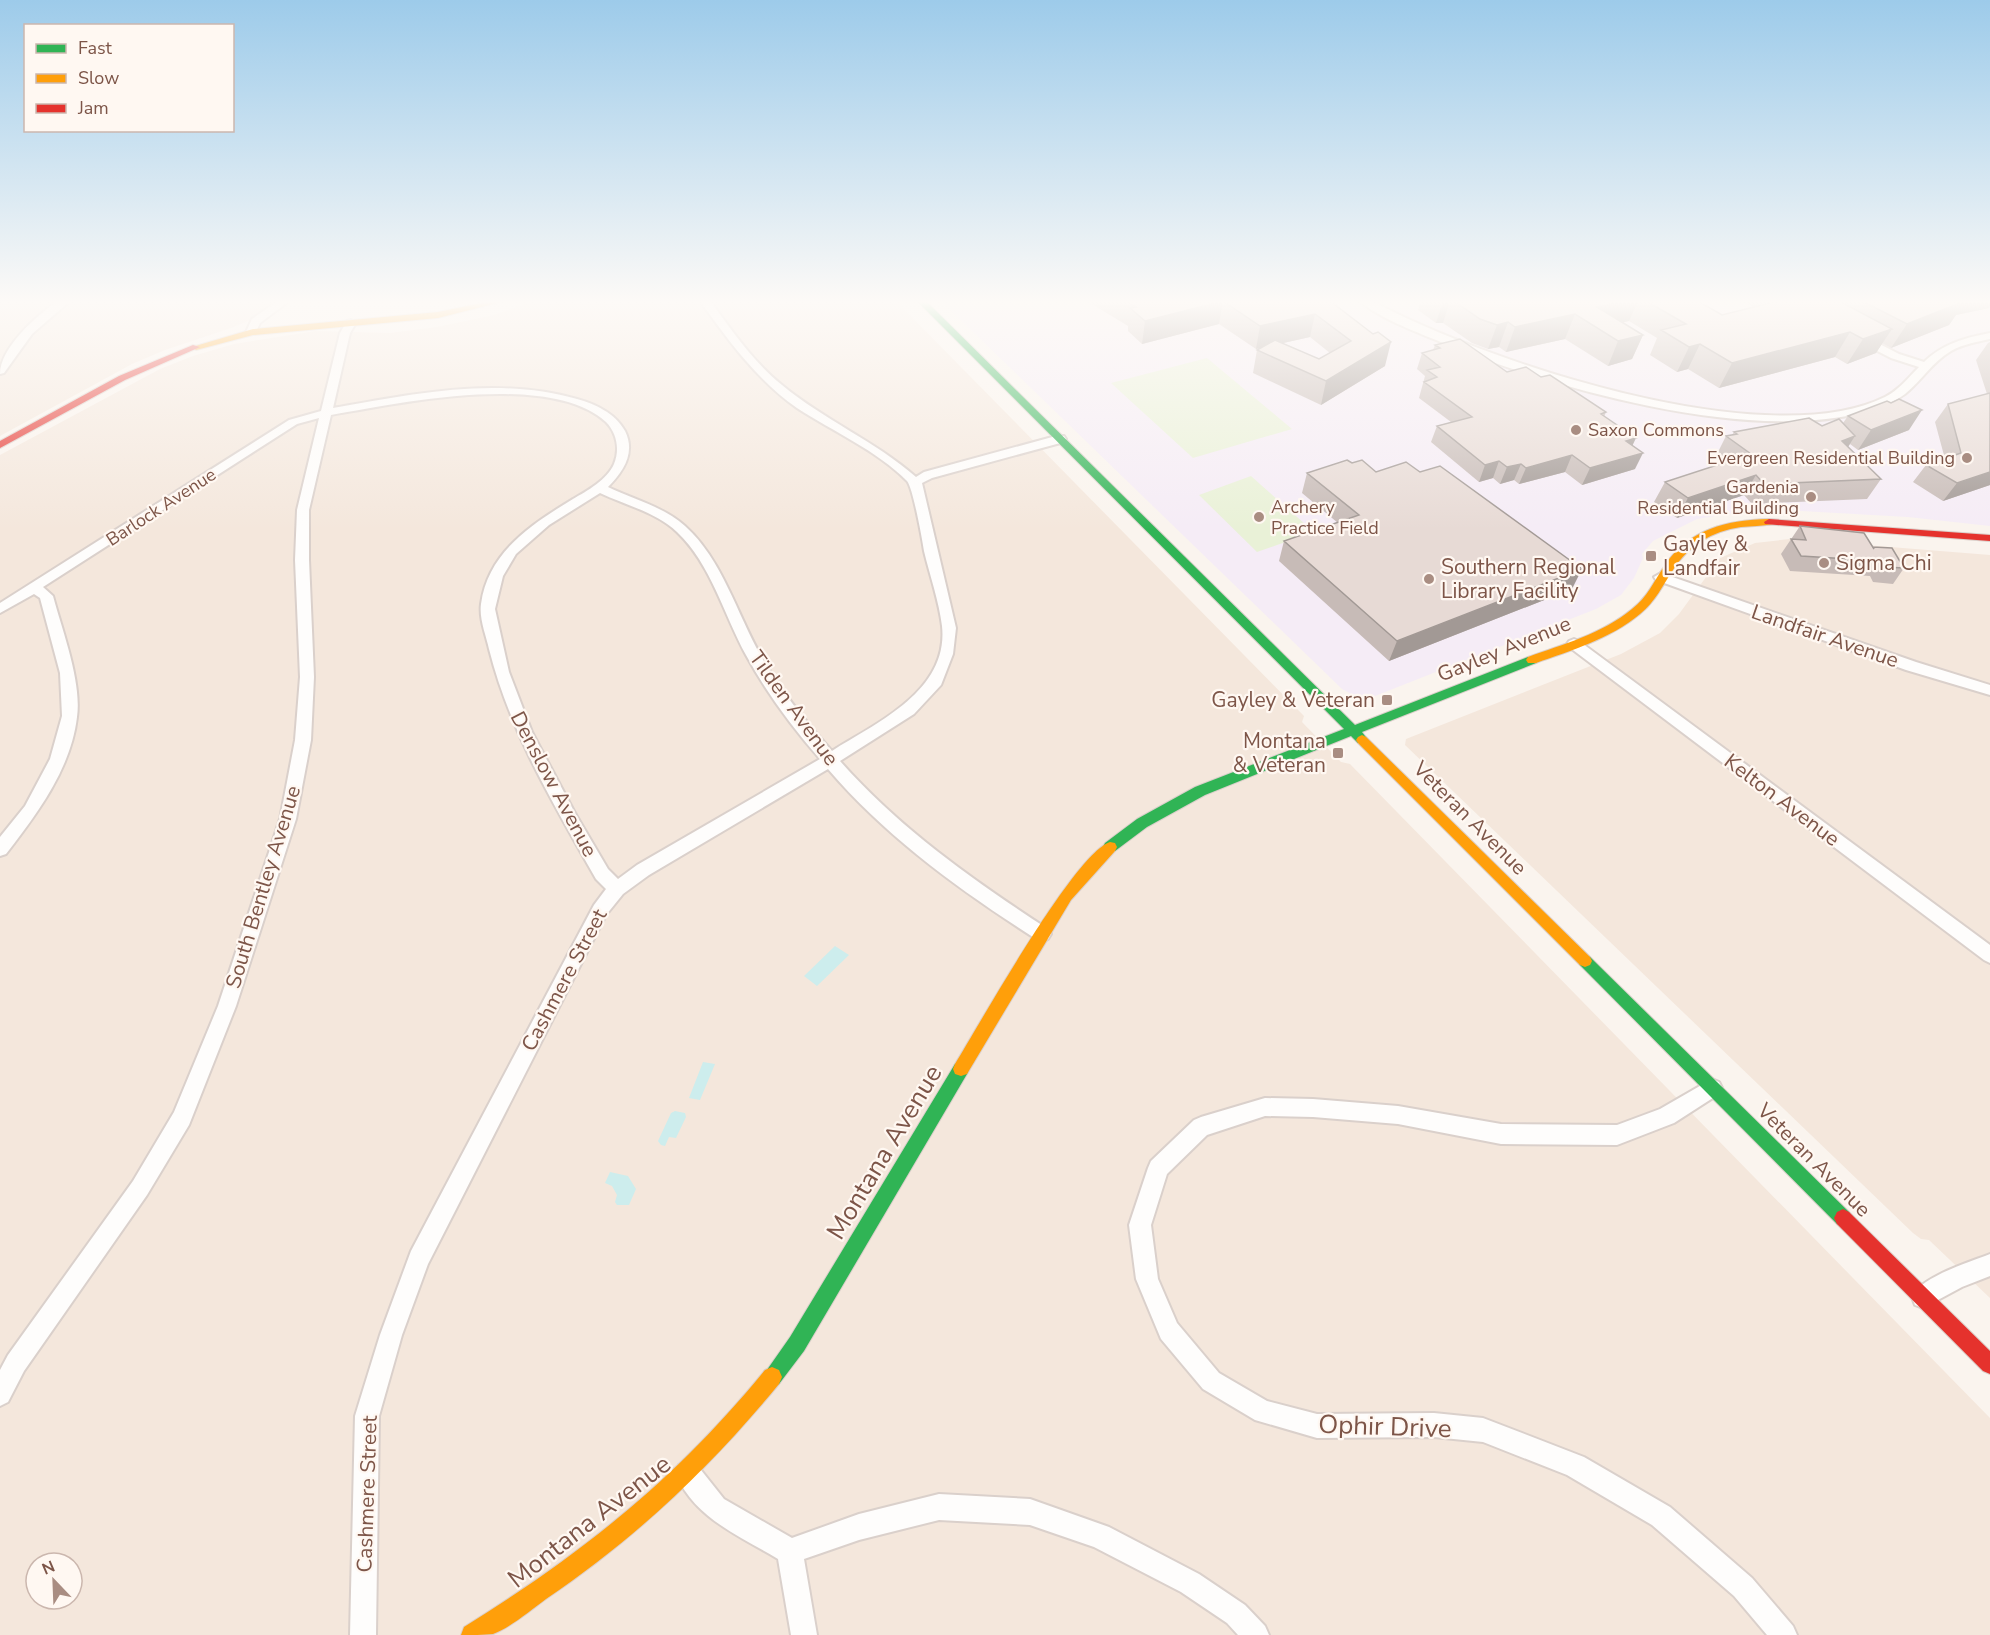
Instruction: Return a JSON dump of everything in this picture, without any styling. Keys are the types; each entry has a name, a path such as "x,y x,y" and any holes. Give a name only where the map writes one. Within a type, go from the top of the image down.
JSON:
{"street":[{"path":"0,445 128,377"},
{"name":"South Bentley Avenue","path":"0,1394 16,1363 140,1188 182,1119 227,1006 288,819 303,740 307,677 302,560 303,510 334,377"},
{"path":"767,377 801,405 886,457 915,482 928,475 1060,439"},
{"name":"Veteran Avenue","path":"998,377 1990,1364"},
{"path":"1552,377 1652,402 1718,414 1795,418 1860,410 1897,395 1915,377"},
{"name":"Denslow Avenue","path":"325,412 481,391 525,390 583,404 604,416 620,432 625,449 617,470 600,488 537,528 510,552 494,579 488,614 501,677 521,729 602,874 617,889"},
{"name":"Barlock Avenue","path":"0,609 293,422 325,412"},
{"name":"Cashmere Street","path":"363,1635 366,1416 391,1335 419,1259 600,910 617,889 643,870 830,760 909,710 936,681 946,654 949,628 915,482"},
{"name":"Tilden Avenue","path":"600,488 656,513 680,529 700,553 755,658 830,760 910,840 1011,916 1042,934"},
{"name":"Gayley Avenue","path":"1352,732 1612,629 1636,613 1649,599 1660,578 1682,549 1697,537 1741,524 1793,522 1990,538"},
{"name":"Landfair Avenue","path":"1660,578 1911,666 1990,690"},
{"path":"0,849 31,810 58,759 70,716 67,673 46,596 34,587"},
{"name":"Kelton Avenue","path":"1574,644 1990,955"},
{"name":"Montana Avenue","path":"472,1635 518,1607 599,1549 688,1474 746,1411 797,1344 1042,934 1074,885 1103,854 1142,822 1173,803 1352,732"},
{"name":"Ophir Drive","path":"1712,1088 1667,1116 1617,1135 1501,1134 1398,1115 1313,1108 1265,1107 1201,1127 1158,1168 1140,1226 1147,1279 1168,1331 1211,1381 1263,1413 1317,1426 1434,1425 1483,1430 1575,1466 1661,1516 1743,1587 1784,1635"},
{"path":"1923,1298 1954,1279 1990,1265"},
{"path":"688,1474 715,1508 790,1551 859,1527 939,1507 1030,1512 1100,1536 1190,1583 1236,1614 1256,1635"},
{"path":"790,1551 804,1635"}],"shaded area":[{"path":"0,377 108,377 0,436"},
{"path":"145,377 971,377 1304,716 1302,722 1341,762 1350,764 1990,1418 1990,1635 0,1635 0,455"},
{"path":"1020,377 1990,377 1990,526 1908,517 1783,510 1745,511 1697,519 1653,541 1642,554 1643,558 1634,578 1621,595 1596,609 1375,696 1355,696 1342,689"},
{"path":"1790,539 1990,555 1990,1298 1929,1240 1921,1239 1913,1233 1405,745 1406,739 1621,654 1660,633 1679,614 1720,558 1755,543"}],"green space":[{"path":"1133,377 1230,377 1292,429 1193,458 1111,383"},
{"name":"Archery Practice Field","path":"1251,476 1314,532 1257,552 1199,495"}],"water":[{"path":"835,946 849,955 817,986 804,976"},
{"path":"703,1062 715,1064 700,1100 689,1098"},
{"path":"675,1111 685,1113 686,1117 676,1138 669,1137 665,1146 661,1145 658,1141 671,1113"},
{"path":"610,1172 628,1176 636,1189 629,1205 617,1205 615,1202 617,1195 612,1186 605,1183"}],"building":[{"path":"1318,377 1332,377 1326,381"},
{"path":"1436,377 1553,377 1606,412 1601,414 1636,438 1626,441 1643,453 1590,468 1572,455 1526,468 1521,464 1507,467 1499,461 1485,465 1437,426 1472,417 1424,382"},
{"path":"1990,393 1990,472 1957,483 1926,465 1961,453 1948,404"},
{"path":"1899,399 1922,410 1871,430 1848,416 1887,401 1891,403"},
{"path":"1809,418 1822,426 1839,419 1855,436 1842,441 1881,479 1764,484 1756,475 1688,498 1665,482 1751,454 1726,436 1737,434 1734,432"},
{"name":"Southern Regional Library Facility","path":"1347,460 1352,463 1362,460 1376,472 1406,462 1420,472 1440,466 1582,569 1397,641 1284,541 1359,515 1307,473"},
{"path":"1800,526 1864,533 1874,549 1873,547 1892,548 1904,568 1884,567 1881,561 1801,556 1791,539 1806,540"}],"traffic: fast":[{"path":"998,377 1362,740"},
{"path":"1110,847 1142,823 1200,791 1532,660"},
{"path":"1585,961 1843,1218"},
{"path":"772,1377 797,1344 961,1069"}],"traffic: slow":[{"path":"1532,660 1586,640 1612,628 1636,612 1646,602 1678,555 1700,537 1726,527 1769,522"},
{"path":"1362,740 1585,961"},
{"path":"961,1069 1066,896 1110,847"},
{"path":"472,1635 556,1580 634,1520 707,1453 772,1377"}],"traffic: jam":[{"path":"0,445 124,377"},
{"path":"1769,522 1990,538"},
{"path":"1843,1218 1990,1364"}],"place":[{"name":"Saxon Commons","path":"1576,430"},
{"name":"Evergreen Residential Building","path":"1967,458"},
{"name":"Gardenia Residential Building","path":"1811,497"},
{"name":"Archery Practice Field","path":"1259,517"},
{"name":"Gayley & Landfair","path":"1651,556"},
{"name":"Sigma Chi","path":"1824,563"},
{"name":"Southern Regional Library Facility","path":"1429,579"},
{"name":"Gayley & Veteran","path":"1387,700"},
{"name":"Montana & Veteran","path":"1338,753"}]}
